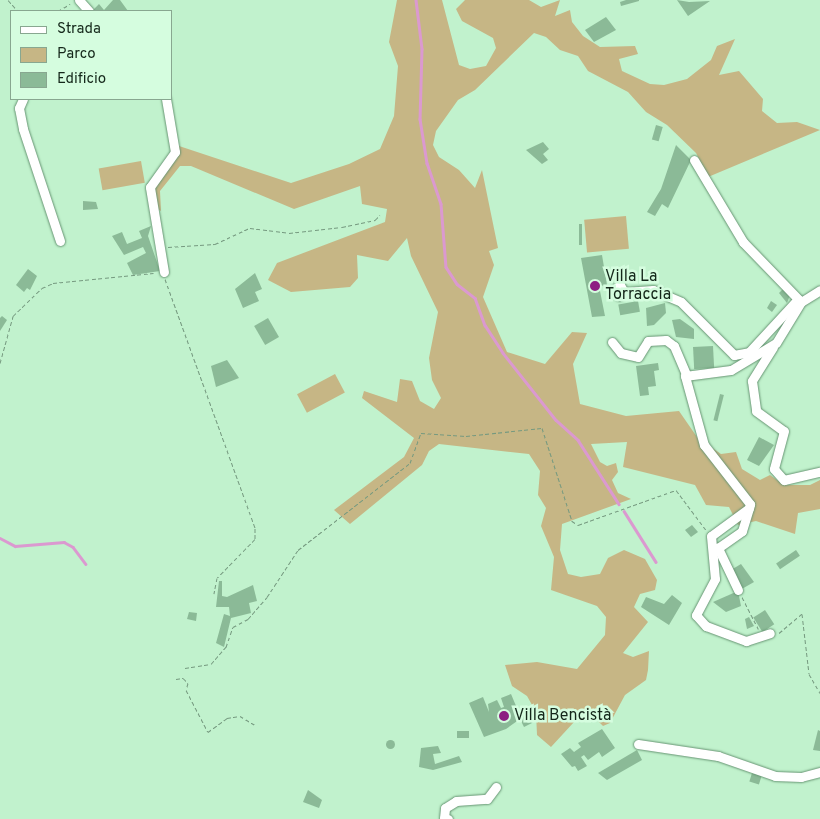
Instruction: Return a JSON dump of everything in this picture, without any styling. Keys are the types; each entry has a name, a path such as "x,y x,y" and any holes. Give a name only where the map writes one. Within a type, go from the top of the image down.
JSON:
{"street":[{"path":"78,0 87,10"},
{"path":"23,100 19,108 23,129 60,241"},
{"path":"164,272 159,252 150,187 175,152 166,100"},
{"path":"694,160 743,242 800,300"},
{"path":"624,292 653,290 681,302 734,355 749,352 800,300 820,290"},
{"path":"800,300 752,381 756,411 784,431 774,469 784,480 820,472"},
{"path":"612,342 621,353 638,357 648,341 666,340 674,346 686,374 686,389 704,445 750,508"},
{"path":"686,374 731,370 776,342"},
{"path":"750,508 711,536 715,579 697,618 706,626 746,641 766,635"},
{"path":"738,590 718,548 742,531 750,508"},
{"path":"638,744 718,756 774,776 801,777 820,772"},
{"path":"448,819 444,818 445,808 456,801 487,799 496,787"}],"path":[{"path":"8,0 17,10"},
{"path":"60,10 78,0"},
{"path":"159,252 172,246 215,244 250,228 289,232 342,227 375,220 380,215"},
{"path":"0,363 13,316 22,303 53,283 164,272 255,528 255,539 217,578 214,594"},
{"path":"185,668 211,664 226,647 233,627 248,619 267,597 298,550 410,463 421,433 466,436 542,428 572,521 578,525 676,490 711,536"},
{"path":"738,590 766,635 775,637 802,614 809,674 820,693"},
{"path":"176,679 183,678 188,683 186,690 208,732 227,718 240,716 255,725"}],"green space":[{"path":"397,0 442,0 459,65 470,69 486,66 496,48 493,38 462,21 456,9 465,0 529,0 541,7 560,0 555,16 570,10 572,22 583,36 600,47 635,46 638,54 619,59 622,71 650,84 664,85 687,79 711,60 717,46 735,39 719,75 739,71 763,99 762,111 777,123 797,122 820,130 708,177 696,153 667,125 646,112 628,92 588,71 578,56 560,50 546,37 534,33 475,90 458,100 436,131 433,145 439,157 459,170 475,188 482,170 498,248 489,251 494,265 483,297 507,352 545,364 572,332 587,333 573,364 580,404 626,416 679,411 697,437 721,454 736,452 742,469 760,480 770,475 784,485 810,485 820,480 820,509 798,513 795,534 756,521 738,525 729,507 706,505 695,485 623,467 627,442 591,444 600,462 607,466 616,463 618,472 612,480 618,493 631,499 562,524 560,550 568,574 581,577 600,574 608,558 624,550 645,559 657,580 655,590 640,594 634,607 648,622 623,653 633,657 649,651 648,670 646,680 625,695 610,723 603,726 586,709 551,747 537,735 536,712 527,696 512,686 505,665 537,662 577,669 605,635 606,617 597,606 551,590 554,557 541,526 546,508 538,495 540,471 529,454 439,444 429,451 422,465 350,524 334,510 404,457 414,438 362,398 364,391 397,402 400,379 412,381 420,401 434,409 441,398 432,380 429,358 438,312 411,256 407,238 388,261 357,255 358,278 350,287 291,292 268,280 277,263 385,222 387,209 362,204 360,186 294,209 191,166 180,166 160,191 161,211 152,206 151,182 176,145 291,183 349,164 380,149 394,116 398,66 389,42"},
{"path":"141,161 145,183 102,190 99,168"},
{"path":"626,216 629,249 587,253 584,220"},
{"path":"335,374 345,393 307,413 297,394"}],"building":[{"path":"113,0 120,0 127,10 104,10"},
{"path":"626,0 639,1 621,6 620,2"},
{"path":"677,0 689,2 710,1 688,16"},
{"path":"99,4 104,10 93,10"},
{"path":"606,17 616,30 594,42 585,30"},
{"path":"656,125 663,127 659,141 652,139"},
{"path":"543,142 549,149 543,154 548,160 542,164 526,150"},
{"path":"676,145 691,160 668,208 662,204 655,216 647,212 661,189"},
{"path":"83,201 96,202 98,209 83,210"},
{"path":"579,224 582,224 582,245 579,245"},
{"path":"151,226 148,236 160,271 133,275 127,263 146,253 143,247 124,255 112,236 122,232 127,244 142,238 139,231"},
{"name":"Villa La Torraccia","path":"602,255 607,285 599,286 605,316 592,317 581,258"},
{"path":"28,269 37,276 30,290 27,288 24,292 16,285"},
{"path":"255,273 262,289 255,292 259,301 243,308 235,289"},
{"path":"783,289 790,295 787,303 779,293"},
{"path":"638,301 640,312 620,315 618,304"},
{"path":"771,301 777,305 772,312 767,308"},
{"path":"665,303 666,313 654,325 647,326 646,308"},
{"path":"2,316 7,320 0,331 0,318"},
{"path":"268,318 279,337 265,345 254,326"},
{"path":"680,319 694,329 694,339 676,337 672,320"},
{"path":"713,346 714,368 694,369 693,347"},
{"path":"227,360 239,378 216,387 211,366"},
{"path":"658,363 659,370 654,371 656,386 648,387 649,395 640,396 636,366"},
{"path":"720,394 724,395 717,421 713,420"},
{"path":"759,437 774,445 759,466 747,460"},
{"path":"692,525 698,532 691,537 685,530"},
{"path":"796,550 800,556 780,569 776,563"},
{"path":"741,564 754,582 740,590 731,570"},
{"path":"219,581 222,581 222,596 227,597 253,585 257,601 249,603 251,613 231,618 224,647 216,643 224,614 230,616 229,607 216,607"},
{"path":"738,591 741,606 726,612 713,602"},
{"path":"672,595 682,603 669,625 641,607 646,597 664,604"},
{"path":"765,610 774,624 763,632 753,618"},
{"path":"189,612 197,613 196,621 187,619"},
{"path":"749,617 754,626 747,629 745,619"},
{"name":"Villa Bencistà","path":"511,694 519,713 530,709 534,722 524,727 520,719 506,729 484,737 469,703 483,697 489,712 488,704 497,700 501,708 504,707 501,698"},
{"path":"602,729 615,748 602,757 599,752 588,760 584,755 581,757 587,766 578,771 575,766 572,767 561,754 570,748 574,752 581,747 578,743"},
{"path":"818,730 820,731 820,751 813,750"},
{"path":"457,731 469,731 469,738 457,738"},
{"path":"390,739 395,744 390,749 385,744"},
{"path":"438,746 441,753 433,754 435,764 459,756 462,762 433,770 419,767 421,748"},
{"path":"637,750 642,760 607,780 598,773"},
{"path":"752,773 762,776 759,785 749,782"},
{"path":"308,790 322,800 319,808 303,802"}],"waterway":[{"path":"416,0 422,49 420,119 427,163 441,204 446,267 457,284 475,298 485,325 503,353 556,420 578,440 619,504"},
{"path":"624,511 656,562"},
{"path":"0,538 15,546 64,542 73,547 86,564"}],"place":[{"name":"Villa La Torraccia","path":"595,286"},
{"name":"Villa Bencistà","path":"504,716"}]}
